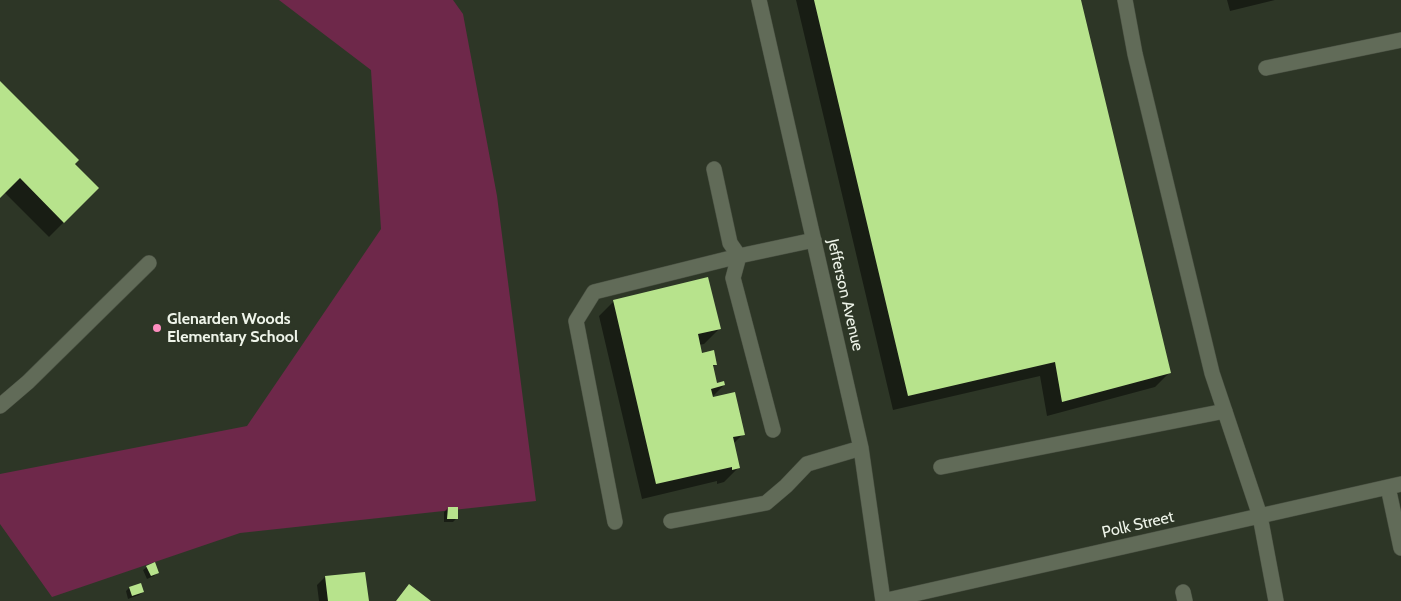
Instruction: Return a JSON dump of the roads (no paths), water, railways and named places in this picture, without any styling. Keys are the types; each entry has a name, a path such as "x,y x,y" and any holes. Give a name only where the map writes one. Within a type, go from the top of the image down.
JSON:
{"street":[{"name":"Jefferson Avenue","path":"759,0 861,448 883,601"},
{"path":"1124,0 1135,54 1210,363 1260,516 1276,601"},
{"path":"1266,68 1401,40"},
{"path":"714,169 730,243 739,256 733,278 773,430"},
{"path":"615,522 576,321 594,292 739,256 814,240"},
{"path":"0,406 28,382 149,263"},
{"path":"941,467 1225,411"},
{"path":"671,521 766,503 807,464 861,448"},
{"path":"1394,486 1401,548"},
{"name":"Polk Street","path":"883,601 1394,486"}],"place":[{"name":"Glenarden Woods Elementary School","path":"157,328"}]}
